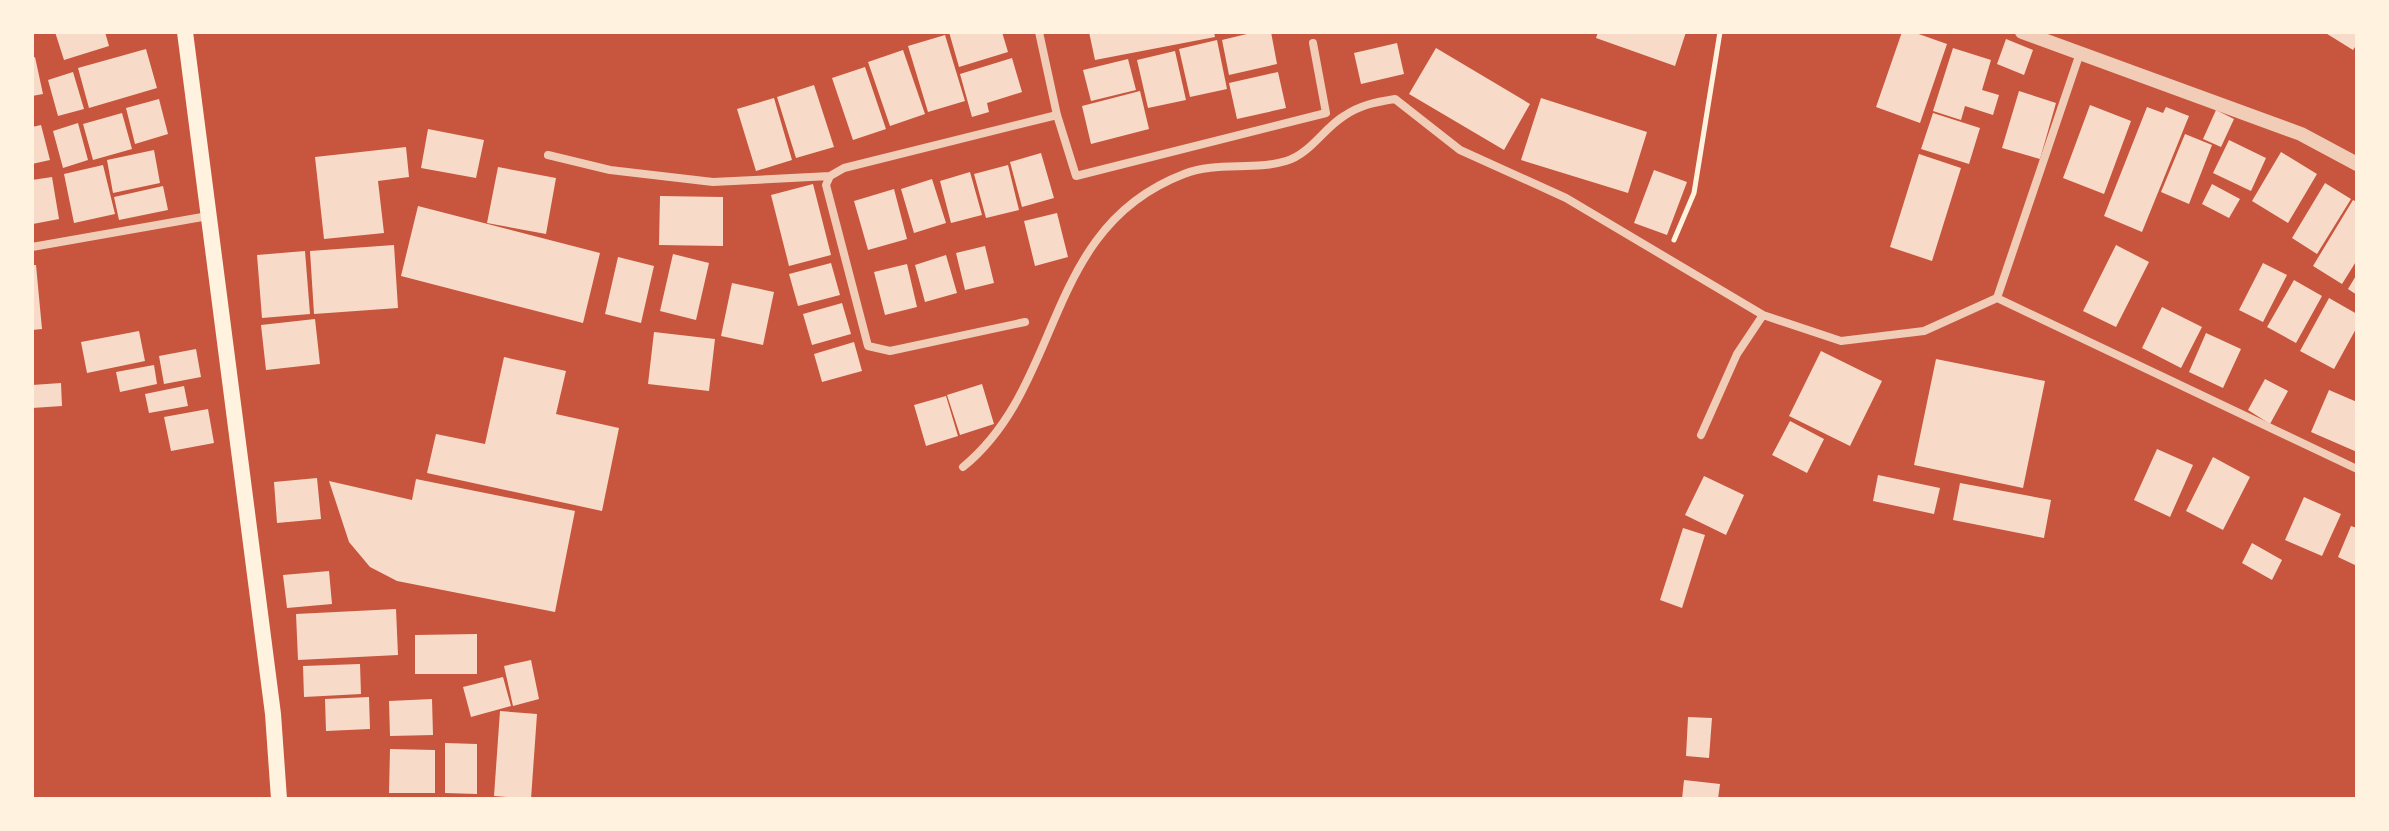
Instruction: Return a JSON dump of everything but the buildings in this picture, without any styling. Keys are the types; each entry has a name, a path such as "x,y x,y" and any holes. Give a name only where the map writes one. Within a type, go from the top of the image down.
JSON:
{"main road":[{"path":"185,32 273,714 279,799"}],"street":[{"path":"1039,32 1057,115 1076,176 1326,113 1313,43"},
{"path":"2022,32 2301,134 2357,164"},
{"path":"963,467 985,449 999,431 1022,391 1068,284 1120,210 1154,188 1186,173 1289,160 1341,117 1367,104 1395,99 1460,150 1566,198 1763,315 1841,341 1924,331 1997,298 2080,52"},
{"path":"548,155 610,170 713,182 830,176 844,168 1057,115"},
{"path":"830,176 827,195 868,346 890,351 1025,322"},
{"path":"32,247 208,216"},
{"path":"1997,298 2357,469"},
{"path":"1701,435 1737,354 1763,315"}],"path":[{"path":"1664,258 1683,226 1694,193 1720,32"}]}
